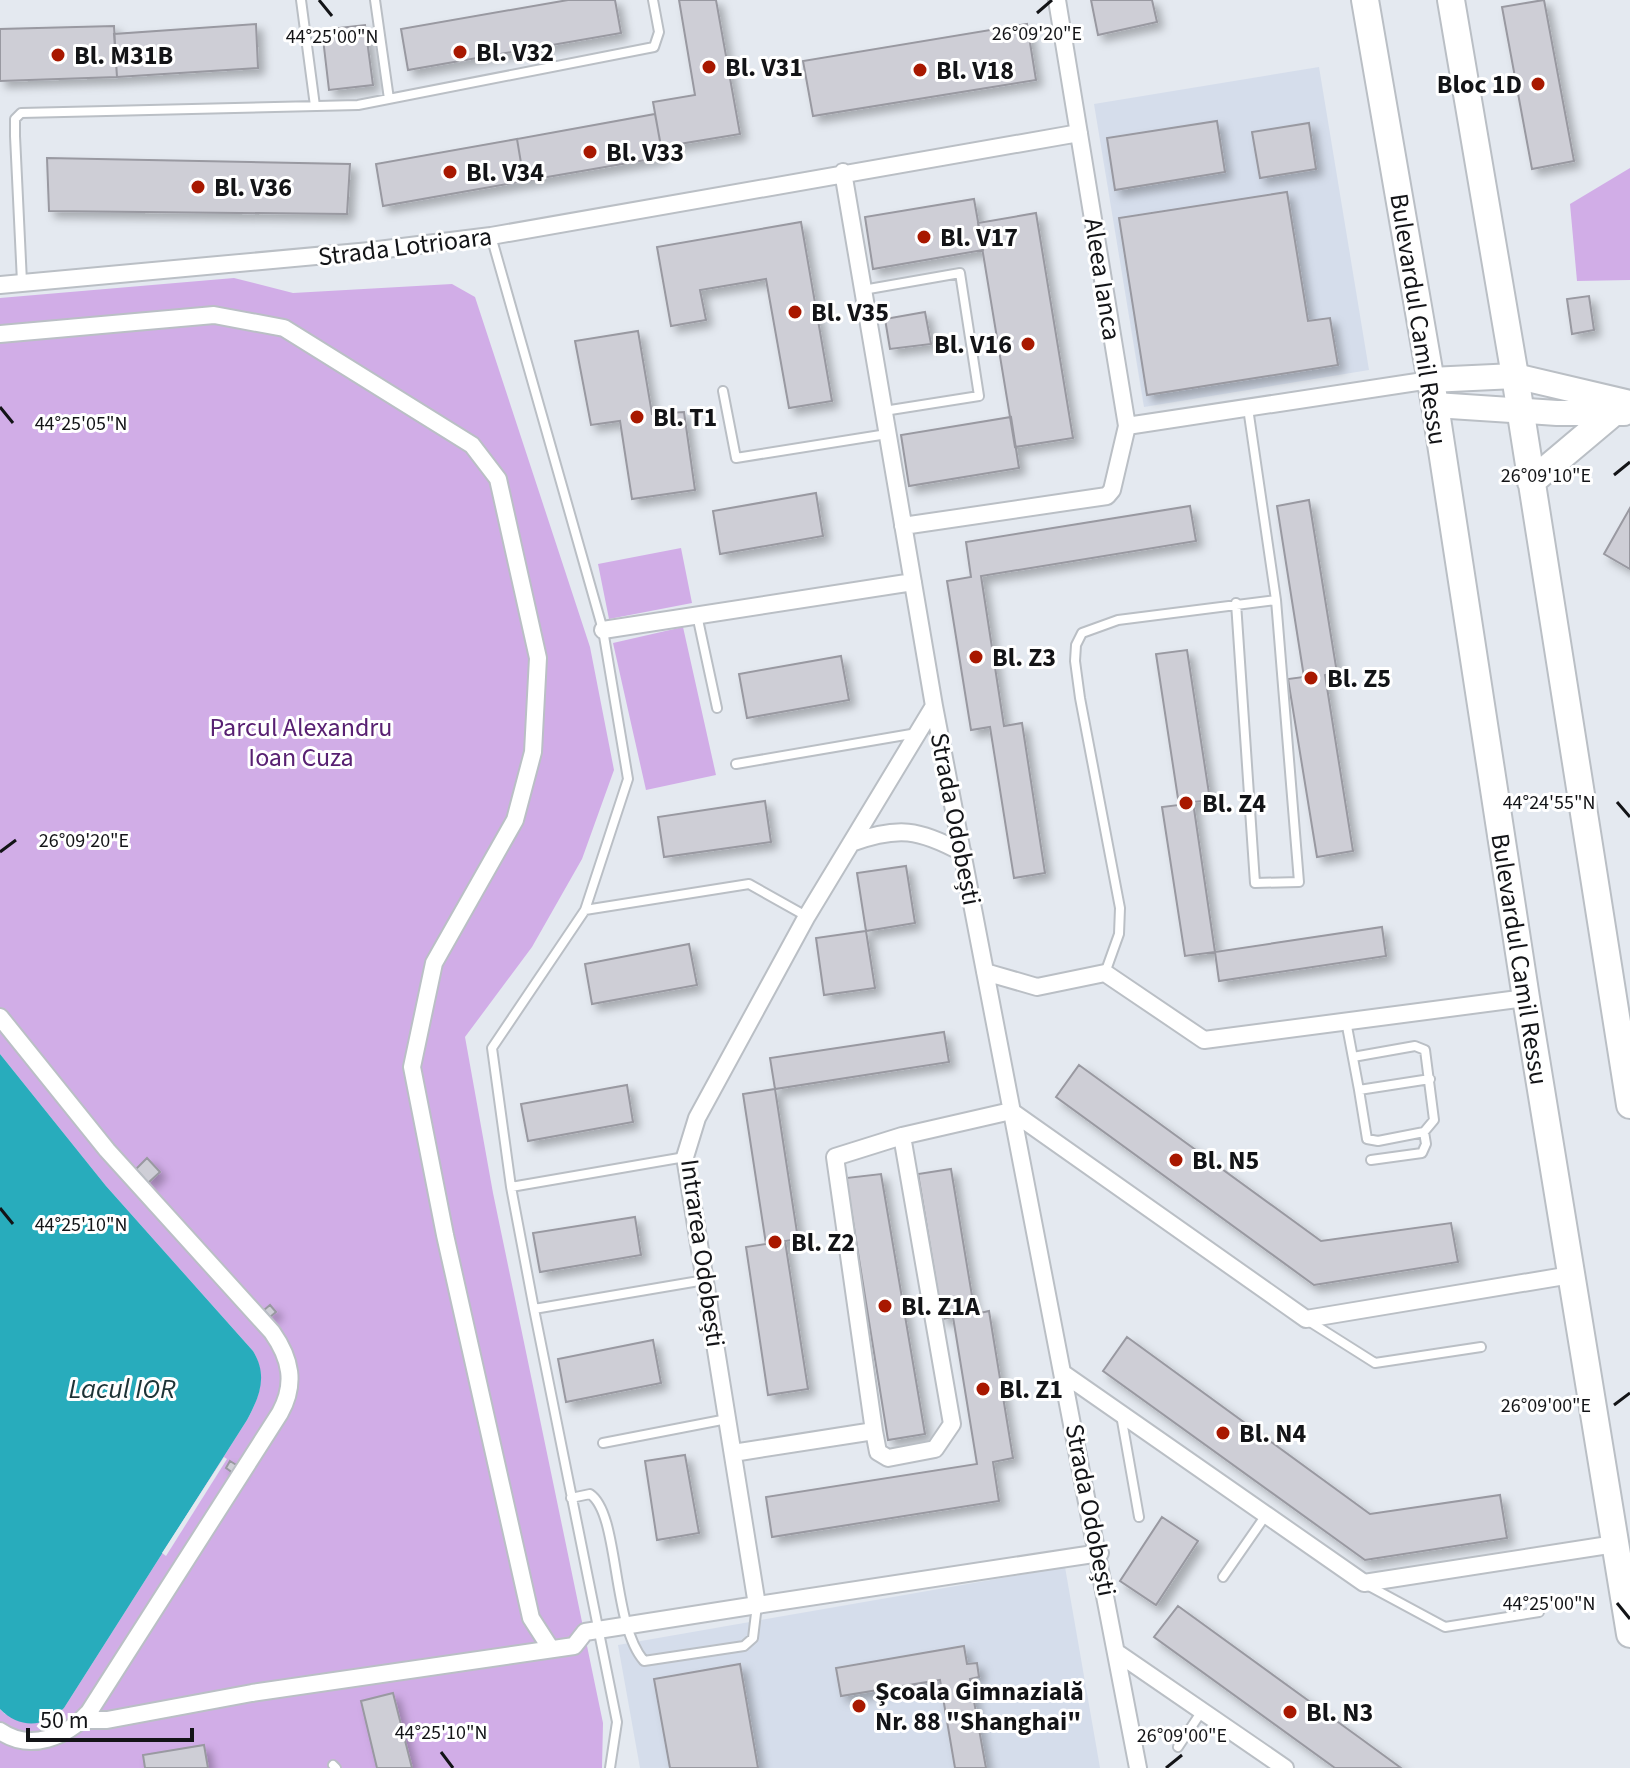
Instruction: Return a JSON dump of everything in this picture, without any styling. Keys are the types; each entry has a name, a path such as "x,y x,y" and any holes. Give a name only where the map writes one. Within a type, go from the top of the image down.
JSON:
{"main road":[{"name":"Bulevardul Camil Ressu","path":"1365,0 1432,392 1526,998 1630,1634"},
{"path":"1451,0 1515,376 1630,1105"},
{"path":"1531,482 1624,409"}],"street":[{"name":"Aleea Ianca","path":"1057,0 1127,426"},
{"path":"843,172 1079,133"},
{"name":"Strada Lotrioara","path":"0,285 491,236 843,172"},
{"name":"Strada Odobești","path":"843,172 934,706 1100,1553 1138,1768"},
{"path":"0,334 214,315 284,328 472,445 498,479 538,658 533,752 515,820 434,963 412,1067 445,1235 531,1618 551,1649"},
{"path":"1400,385 1432,392 1515,376 1624,409"},
{"path":"903,526 1107,496 1112,490 1127,426 1400,385 1520,411 1624,409"},
{"path":"603,630 913,582"},
{"name":"Intrarea Odobești","path":"757,1605 685,1157 697,1118 807,916 934,706"},
{"path":"851,843 883,832 908,831 938,839 963,853"},
{"path":"985,972 1037,987 1105,973 1204,1040 1526,998"},
{"path":"0,1017 107,1150 272,1332 285,1353 291,1388 280,1413 82,1720 58,1735 38,1741 25,1742 0,1731"},
{"path":"902,1136 952,1424 935,1449 888,1458 878,1452 874,1431 834,1165 835,1157 843,1153 902,1136 1011,1111 1306,1319 1571,1275"},
{"path":"1064,1374 1364,1583 1615,1544"},
{"path":"733,1453 874,1431"},
{"path":"82,1720 107,1720 252,1693 574,1646 592,1631 1100,1553"},
{"path":"1119,1654 1285,1768"}],"lane":[{"path":"301,0 315,106"},
{"path":"375,0 389,99"},
{"path":"22,284 15,136 15,119 21,113 358,105 654,47 659,32 653,0"},
{"path":"491,236 603,630 628,779 585,910 492,1048 511,1187 571,1498 592,1631 617,1722 610,1768"},
{"path":"862,290 960,273 979,396 883,411"},
{"path":"723,391 736,458 887,434"},
{"path":"1236,603 1255,883 1299,882 1276,600 1248,408"},
{"path":"1105,973 1119,934 1120,908 1080,698 1076,645 1082,633 1095,625 1236,603 1276,600"},
{"path":"697,615 717,708"},
{"path":"736,764 918,733"},
{"path":"585,910 749,884 807,916"},
{"path":"1346,1021 1367,1139 1378,1141 1424,1132 1434,1120 1425,1050 1415,1046 1353,1057"},
{"path":"1359,1090 1430,1079"},
{"path":"1371,1160 1422,1153 1426,1144 1424,1132"},
{"path":"511,1187 685,1157"},
{"path":"534,1309 706,1280"},
{"path":"1306,1319 1375,1363 1481,1347"},
{"path":"1121,1414 1139,1517"},
{"path":"603,1443 728,1418"},
{"path":"571,1498 590,1494 603,1510 626,1626 635,1650 644,1661 744,1646 753,1638 757,1605"},
{"path":"1223,1577 1266,1515"},
{"path":"1364,1583 1445,1627 1539,1612"},
{"path":"1178,1747 1202,1711"}],"shaded area":[{"path":"1319,67 1369,370 1144,407 1094,104"},
{"name":"Școala Gimnazială Nr. 88 \"Shanghai\"","path":"1065,1567 1100,1768 640,1768 618,1645"}],"green space":[{"path":"1630,168 1630,280 1577,281 1570,204"},
{"name":"Parcul Alexandru Ioan Cuza","path":"234,278 293,293 452,284 475,297 590,647 614,770 582,859 532,947 465,1037 493,1193 603,1723 602,1768 208,1768 203,1745 144,1755 145,1768 0,1768 0,1709 5,1714 44,1722 64,1708 247,1420 258,1394 261,1377 253,1351 106,1186 0,1054 0,298"},
{"path":"681,548 692,603 609,619 598,564"},
{"path":"683,627 716,775 646,790 613,643"}],"water":[{"name":"Lacul IOR","path":"0,1054 106,1186 253,1351 261,1377 259,1394 247,1420 64,1708 48,1719 32,1724 16,1720 0,1709"}],"pier":[{"path":"224,1457 227,1459 166,1556 162,1553"}],"building":[{"name":"Bl. V32","path":"568,0 615,0 621,33 408,70 401,29"},
{"name":"Bl. V31","path":"679,0 716,0 740,134 661,147 653,102 695,95"},
{"path":"1091,0 1152,0 1157,22 1098,35"},
{"name":"Bloc 1D","path":"1544,0 1574,161 1532,169 1502,7"},
{"path":"256,24 258,68 117,77 114,34"},
{"name":"Bl. V18","path":"1027,24 1036,80 813,116 803,61"},
{"path":"365,25 373,85 329,90 322,30"},
{"name":"Bl. M31B","path":"114,26 117,77 0,81 0,29"},
{"name":"Bl. V33","path":"655,114 663,157 524,181 517,139"},
{"path":"1217,121 1225,172 1115,190 1107,138"},
{"path":"1309,123 1316,169 1260,178 1252,132"},
{"name":"Bl. V34","path":"517,139 524,181 383,206 376,164"},
{"name":"Bl. V36","path":"47,158 350,164 347,214 49,211"},
{"path":"1287,192 1308,321 1330,318 1338,365 1147,395 1119,218"},
{"name":"Bl. V17","path":"974,199 983,250 873,269 865,217"},
{"name":"Bl. V16","path":"1036,213 1073,438 1015,447 978,223"},
{"name":"Bl. V35","path":"801,222 832,401 789,408 766,279 700,290 706,320 671,326 657,247"},
{"path":"1589,296 1594,330 1572,334 1567,299"},
{"path":"925,312 931,344 890,349 885,319"},
{"name":"Bl. T1","path":"638,331 652,414 684,412 695,490 632,499 620,421 591,425 575,341"},
{"path":"1011,417 1019,468 909,486 901,435"},
{"path":"816,493 823,536 720,554 713,511"},
{"name":"Bl. Z5","path":"1309,500 1337,673 1325,675 1353,851 1317,857 1288,679 1304,677 1277,506"},
{"name":"Bl. Z3","path":"1190,506 1196,541 981,576 1004,726 1022,723 1045,873 1014,878 990,727 971,730 947,581 971,577 966,542"},
{"path":"1630,508 1630,569 1604,554"},
{"name":"Bl. Z4","path":"1187,650 1210,800 1193,802 1215,952 1185,956 1162,807 1179,805 1156,654"},
{"path":"841,656 849,700 747,718 739,674"},
{"path":"765,801 771,842 664,857 658,817"},
{"path":"906,866 915,923 866,931 857,873"},
{"path":"1382,927 1386,956 1219,981 1215,952"},
{"path":"866,931 875,988 824,995 816,938"},
{"path":"689,944 697,985 592,1004 585,964"},
{"path":"944,1032 949,1062 775,1089 770,1058"},
{"name":"Bl. N5","path":"1079,1065 1321,1241 1451,1223 1458,1262 1314,1285 1056,1097"},
{"path":"627,1085 633,1122 528,1141 521,1104"},
{"name":"Bl. Z2","path":"775,1089 798,1239 785,1241 808,1389 768,1395 746,1247 766,1244 743,1094"},
{"path":"147,1158 160,1172 148,1183 136,1169"},
{"name":"Bl. Z1","path":"951,1169 975,1314 989,1311 1013,1458 993,1462 999,1501 772,1537 766,1497 977,1464 953,1317 942,1319 918,1174"},
{"name":"Bl. Z1A","path":"881,1174 925,1434 888,1440 846,1178"},
{"path":"635,1217 641,1255 540,1272 533,1233"},
{"path":"270,1305 276,1312 270,1317 264,1310"},
{"name":"Bl. N4","path":"1127,1337 1370,1514 1500,1495 1507,1538 1365,1560 1103,1371"},
{"path":"653,1340 661,1383 566,1402 558,1359"},
{"path":"685,1455 699,1533 657,1540 645,1461"},
{"path":"230,1461 238,1466 233,1473 226,1468"},
{"path":"1162,1517 1198,1541 1156,1605 1120,1581"},
{"name":"Bl. N3","path":"1178,1606 1401,1768 1335,1768 1154,1637"},
{"path":"964,1646 967,1664 977,1663 979,1677 970,1679 986,1768 955,1768 940,1680 841,1696 836,1668"},
{"path":"740,1664 758,1768 670,1768 654,1679"},
{"path":"393,1693 412,1768 377,1768 361,1701"},
{"path":"204,1745 208,1768 145,1768 143,1755"}],"place":[{"name":"Bl. V32","path":"460,52"},
{"name":"Bl. M31B","path":"58,55"},
{"name":"Bl. V31","path":"709,67"},
{"name":"Bl. V18","path":"920,70"},
{"name":"Bloc 1D","path":"1538,84"},
{"name":"Bl. V33","path":"590,152"},
{"name":"Bl. V34","path":"450,172"},
{"name":"Bl. V36","path":"198,187"},
{"name":"Bl. V17","path":"924,237"},
{"name":"Bl. V35","path":"795,312"},
{"name":"Bl. V16","path":"1028,344"},
{"name":"Bl. T1","path":"637,417"},
{"name":"Bl. Z3","path":"976,657"},
{"name":"Bl. Z5","path":"1311,678"},
{"name":"Bl. Z4","path":"1186,803"},
{"name":"Bl. N5","path":"1176,1160"},
{"name":"Bl. Z2","path":"775,1242"},
{"name":"Bl. Z1A","path":"885,1306"},
{"name":"Bl. Z1","path":"983,1389"},
{"name":"Bl. N4","path":"1223,1433"},
{"name":"Școala Gimnazială Nr. 88 \"Shanghai\"","path":"859,1706"},
{"name":"Bl. N3","path":"1290,1712"}]}
